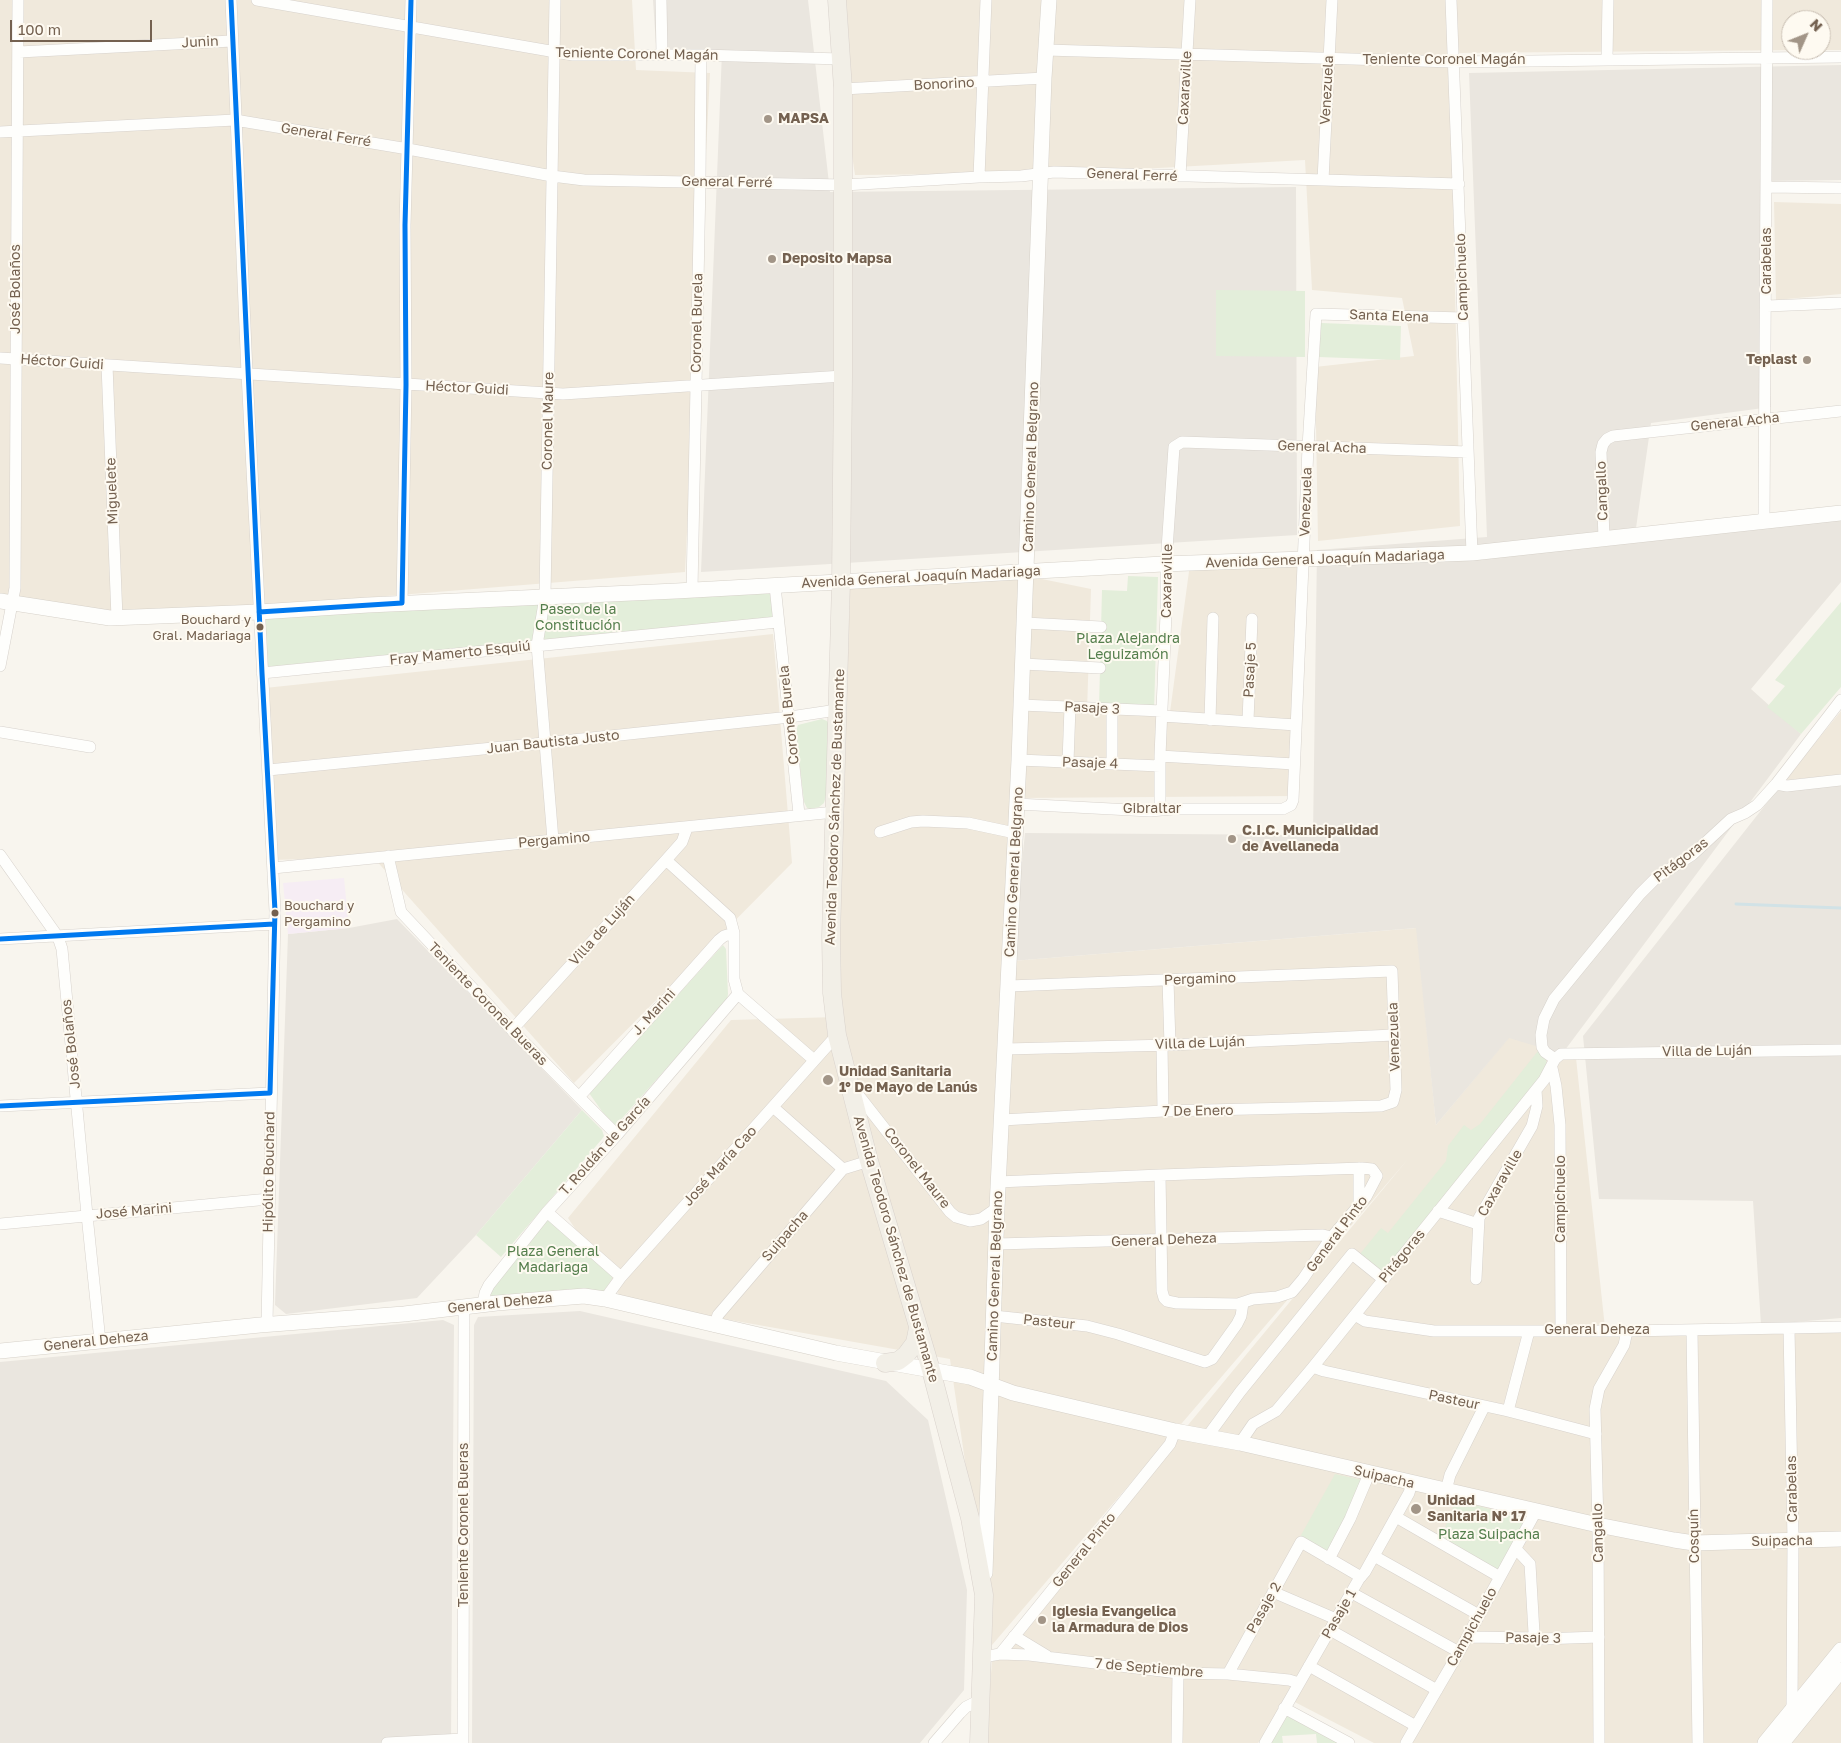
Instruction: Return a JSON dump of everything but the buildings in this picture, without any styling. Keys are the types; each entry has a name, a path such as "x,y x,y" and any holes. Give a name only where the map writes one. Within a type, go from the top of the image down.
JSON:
{"main road":[{"name":"Avenida Teodoro Sánchez de Bustamante","path":"837,0 843,89 843,376 841,582 830,971 838,1035 869,1161 931,1370 970,1518 984,1595"},
{"path":"885,1363 898,1361 906,1355 915,1343 918,1328"},
{"name":"Camino General Belgrano","path":"979,1743 980,1700 991,1655 984,1595"}],"street":[{"name":"José Bolaños","path":"0,666 6,603 15,588 18,0"},
{"name":"Hipólito Bouchard","path":"231,0 247,373 273,868 274,924 267,1325"},
{"name":"Teniente Coronel Magán","path":"257,0 573,55 700,55 841,59"},
{"path":"402,603 406,385 405,224 411,0"},
{"name":"Coronel Maure","path":"553,840 544,743 538,645 545,597 555,0"},
{"path":"661,0 662,55"},
{"path":"979,177 986,0"},
{"name":"Camino General Belgrano","path":"984,1595 998,1182 1020,760 1044,78 1049,0"},
{"name":"Caxaraville","path":"1180,176 1190,0"},
{"name":"Venezuela","path":"1323,180 1332,0"},
{"name":"Campichuelo","path":"1451,0 1472,553"},
{"path":"1607,59 1608,0"},
{"name":"Carabelas","path":"1764,522 1767,306 1767,0"},
{"name":"Junin","path":"19,52 232,41"},
{"name":"Teniente Coronel Magán","path":"1046,50 1454,62 1841,56"},
{"name":"Coronel Burela","path":"692,590 700,181 700,55"},
{"name":"Bonorino","path":"843,89 1044,78"},
{"name":"General Ferré","path":"0,132 235,120 584,180 844,185 1021,176 1054,172 1459,184"},
{"path":"1767,187 1841,188"},
{"path":"1767,306 1841,303"},
{"name":"Venezuela","path":"1288,807 1293,800 1308,447 1316,314"},
{"name":"Santa Elena","path":"1316,314 1463,318"},
{"name":"Héctor Guidi","path":"0,358 548,393 843,376"},
{"name":"Miguelete","path":"107,365 117,618"},
{"name":"General Acha","path":"1603,444 1613,436 1841,411"},
{"name":"Caxaraville","path":"1160,810 1166,564 1173,453 1174,446 1177,443"},
{"name":"General Acha","path":"1177,443 1468,452"},
{"name":"Cangallo","path":"1603,444 1601,452 1604,539"},
{"name":"Avenida General Joaquín Madariaga","path":"6,603 117,618 775,586 1166,564 1472,553 1841,513"},
{"name":"Coronel Burela","path":"775,586 799,814"},
{"path":"1210,720 1213,618"},
{"name":"Pasaje 5","path":"1248,722 1252,619"},
{"name":"Fray Mamerto Esquiú","path":"262,674 778,622"},
{"path":"1025,623 1101,627"},
{"path":"1023,664 1100,668"},
{"name":"Pitágoras","path":"1240,1443 1253,1424 1276,1411 1313,1367 1536,1090 1553,1064 1542,1047 1541,1034 1544,1019 1554,999 1657,876 1692,855 1731,819 1751,810 1776,784 1841,700"},
{"name":"Pasaje 3","path":"1021,705 1112,709 1210,720 1296,725"},
{"path":"1068,762 1070,707"},
{"path":"1112,709 1112,764"},
{"name":"Juan Bautista Justo","path":"268,770 544,743 790,717 838,710"},
{"path":"0,732 90,747"},
{"name":"Pasaje 4","path":"1020,760 1112,764 1160,761 1294,764"},
{"path":"1776,784 1787,786 1841,780"},
{"name":"Gibraltar","path":"1017,804 1150,811 1283,809 1288,807"},
{"name":"Pergamino","path":"273,868 687,828 799,814 835,812"},
{"path":"880,832 911,822 923,821 968,823 1015,833"},
{"name":"Villa de Luján","path":"512,1030 682,842 687,828"},
{"name":"José Bolaños","path":"0,854 58,937 62,949 100,1341"},
{"name":"Teniente Coronel Bueras","path":"388,856 400,912 512,1030 617,1135"},
{"path":"666,860 726,912 732,924 734,934 734,979 738,994 814,1060"},
{"path":"0,939 274,924"},
{"name":"J. Marini","path":"578,1097 720,940 724,936 734,934"},
{"name":"Venezuela","path":"1392,971 1396,1090 1393,1102"},
{"name":"Pergamino","path":"1009,986 1392,971"},
{"path":"1163,1111 1168,980"},
{"name":"T. Roldán de García","path":"483,1304 489,1285 547,1212 617,1135 738,994"},
{"name":"José María Cao","path":"605,1300 621,1277 838,1035"},
{"name":"Villa de Luján","path":"1006,1049 1166,1045 1394,1035"},
{"name":"Villa de Luján","path":"1553,1064 1561,1054 1572,1053 1841,1050"},
{"name":"Campichuelo","path":"1553,1064 1560,1125 1561,1330"},
{"name":"Coronel Maure","path":"850,1084 950,1212 956,1217 970,1221 980,1219 997,1208"},
{"name":"Caxaraville","path":"1476,1278 1478,1224 1481,1213 1532,1126 1537,1106 1536,1090"},
{"path":"0,1106 270,1093"},
{"name":"7 De Enero","path":"1002,1120 1163,1111 1382,1106 1393,1102"},
{"path":"773,1107 843,1169 869,1161"},
{"path":"998,1182 1359,1168 1359,1206"},
{"name":"General Pinto","path":"1243,1304 1253,1299 1286,1295 1295,1289 1330,1239 1366,1197 1377,1176 1372,1169 1359,1168"},
{"name":"Suipacha","path":"714,1326 718,1315 843,1169"},
{"path":"1160,1175 1162,1291 1166,1302 1243,1304"},
{"name":"José Marini","path":"0,1224 269,1199"},
{"path":"1438,1211 1478,1224"},
{"path":"547,1212 621,1277"},
{"name":"General Deheza","path":"997,1244 1323,1235 1330,1239"},
{"path":"1207,1437 1240,1392 1352,1254 1384,1280"},
{"name":"General Deheza","path":"0,1351 267,1325 404,1314 464,1306 575,1296 605,1300 885,1363 970,1377 991,1384"},
{"name":"Pasteur","path":"994,1316 1087,1326 1206,1362 1212,1359 1237,1324 1241,1316 1243,1304"},
{"name":"Teniente Coronel Bueras","path":"463,1741 464,1306"},
{"name":"General Deheza","path":"1355,1315 1365,1321 1427,1330 1627,1331 1841,1327"},
{"name":"Carabelas","path":"1789,1328 1793,1540 1792,1710"},
{"name":"Cosquín","path":"1692,1330 1698,1743"},
{"path":"1508,1411 1529,1331"},
{"name":"Cangallo","path":"1599,1743 1598,1525 1595,1409 1597,1396 1624,1346 1627,1331"},
{"name":"Pasteur","path":"1313,1367 1508,1411 1596,1434"},
{"name":"Suipacha","path":"991,1384 1013,1393 1175,1431 1240,1443 1598,1525 1694,1543 1841,1539"},
{"path":"1446,1491 1450,1475 1484,1407"},
{"name":"General Pinto","path":"991,1655 1014,1636 1170,1444 1175,1431"},
{"path":"1361,1577 1329,1559 1350,1519 1369,1474"},
{"name":"Pasaje 1","path":"1265,1743 1374,1556 1409,1493 1412,1483"},
{"name":"Campichuelo","path":"1406,1743 1536,1511"},
{"path":"1396,1516 1500,1576"},
{"name":"Pasaje 2","path":"1228,1674 1301,1542 1329,1559"},
{"path":"1516,1549 1530,1564 1534,1632 1537,1638"},
{"path":"1374,1556 1479,1615"},
{"path":"1273,1592 1336,1619"},
{"path":"1352,1593 1458,1652"},
{"path":"1330,1630 1437,1690"},
{"path":"1014,1636 1051,1658"},
{"name":"Pasaje 3","path":"1467,1637 1541,1639 1598,1637"},
{"path":"1765,1743 1841,1650"},
{"name":"7 de Septiembre","path":"991,1655 1051,1658 1178,1672 1228,1674 1289,1680 1299,1683"},
{"path":"1309,1666 1416,1726"},
{"path":"1782,1743 1793,1736 1841,1670"},
{"path":"1177,1743 1178,1672"},
{"path":"934,1743 966,1707 980,1700"},
{"path":"1284,1708 1349,1743"},
{"path":"387,1743 463,1741"}],"shaded area":[{"path":"0,0 632,0 636,70 710,73 685,572 126,617 0,593"},
{"path":"653,0 808,0 830,192 1296,187 1297,535 701,572 722,52 657,60"},
{"path":"829,0 1841,0 1841,50 1831,50 1831,10 1781,10 1781,50 1450,53 1460,526 1318,541 1315,367 1414,356 1402,298 1312,290 1305,160 1066,173 855,175"},
{"path":"1841,65 1841,180 1764,181 1771,407 1651,423 1636,528 1841,511 1841,582 1751,689 1801,734 1562,1054 1509,1038 1436,1125 1416,928 1012,961 1025,833 1313,835 1317,550 1487,537 1469,73"},
{"path":"1774,202 1841,204 1841,294 1776,300"},
{"path":"1304,557 1297,796 1018,798 1012,961 1417,928 1436,1125 1509,1037 1576,1058 1605,1328 1841,1328 1841,1644 1761,1743 1374,1743 1289,1699 1258,1743 985,1743 992,1662 1408,1159 992,1645 950,1359 623,1301 568,1218 731,1020 837,1017 850,588 1037,578 1091,589 1087,711 1170,712 1190,564"},
{"path":"773,634 792,863 574,1083 373,857 273,860 265,688"},
{"path":"1841,711 1841,775 1785,780"},
{"path":"1841,775 1841,1318 1761,1325 1753,1201 1599,1199 1583,1036 1785,780"},
{"path":"344,878 349,928 288,934 283,883"},
{"path":"397,919 582,1110 476,1235 417,1298 286,1314 275,1305 288,934 349,928"},
{"path":"580,1311 886,1381 928,1420 967,1590 964,1690 920,1743 472,1743 474,1325 478,1317"},
{"path":"443,1320 454,1325 451,1743 0,1743 0,1362"},
{"path":"1841,1681 1841,1743 1792,1743"}],"green space":[{"path":"1216,290 1305,291 1305,357 1216,356"},
{"path":"1321,323 1401,326 1400,360 1319,357"},
{"name":"Plaza Alejandra Leguizamón","path":"1128,576 1158,577 1154,711 1099,708 1102,590 1127,591"},
{"name":"Paseo de la Constitución","path":"775,586 778,622 262,673 259,612"},
{"path":"1841,602 1841,687 1801,734 1767,707 1785,686 1775,680"},
{"path":"822,719 827,721 829,725 826,796 824,803 819,807 810,809 807,808 804,802 796,731 798,725"},
{"path":"723,945 726,949 727,1000 617,1124 615,1126 611,1124 589,1093"},
{"path":"1538,1051 1546,1059 1547,1068 1383,1273 1360,1254 1381,1228 1388,1233 1446,1161 1448,1146 1464,1125 1471,1130 1480,1124"},
{"path":"582,1110 602,1130 604,1136 501,1257 476,1235"},
{"name":"Plaza General Madariaga","path":"550,1219 613,1275 603,1292 573,1289 491,1296 491,1291 547,1220"},
{"path":"1335,1474 1362,1480 1327,1554 1300,1537"},
{"name":"Plaza Suipacha","path":"1456,1500 1527,1519 1499,1571 1441,1537"},
{"path":"1286,1712 1342,1743 1317,1743 1316,1734 1282,1736 1283,1743 1269,1743"}],"waterway":[{"path":"1736,904 1841,908"}],"transit line":[{"path":"0,1106 270,1093 275,911 262,673 231,0"},
{"path":"259,612 402,603 406,385 405,225 411,0"},
{"path":"0,939 274,924"}],"place":[{"name":"MAPSA","path":"768,119"},
{"name":"Deposito Mapsa","path":"772,259"},
{"name":"Teplast","path":"1807,360"},
{"name":"Bouchard y Gral. Madariaga","path":"260,627"},
{"name":"C.I.C. Municipalidad de Avellaneda","path":"1232,839"},
{"name":"Bouchard y Pergamino","path":"275,913"},
{"name":"Unidad Sanitaria 1° De Mayo de Lanús","path":"828,1080"},
{"name":"Unidad Sanitaria N° 17","path":"1416,1509"},
{"name":"Iglesia Evangelica la Armadura de Dios","path":"1042,1620"}]}
